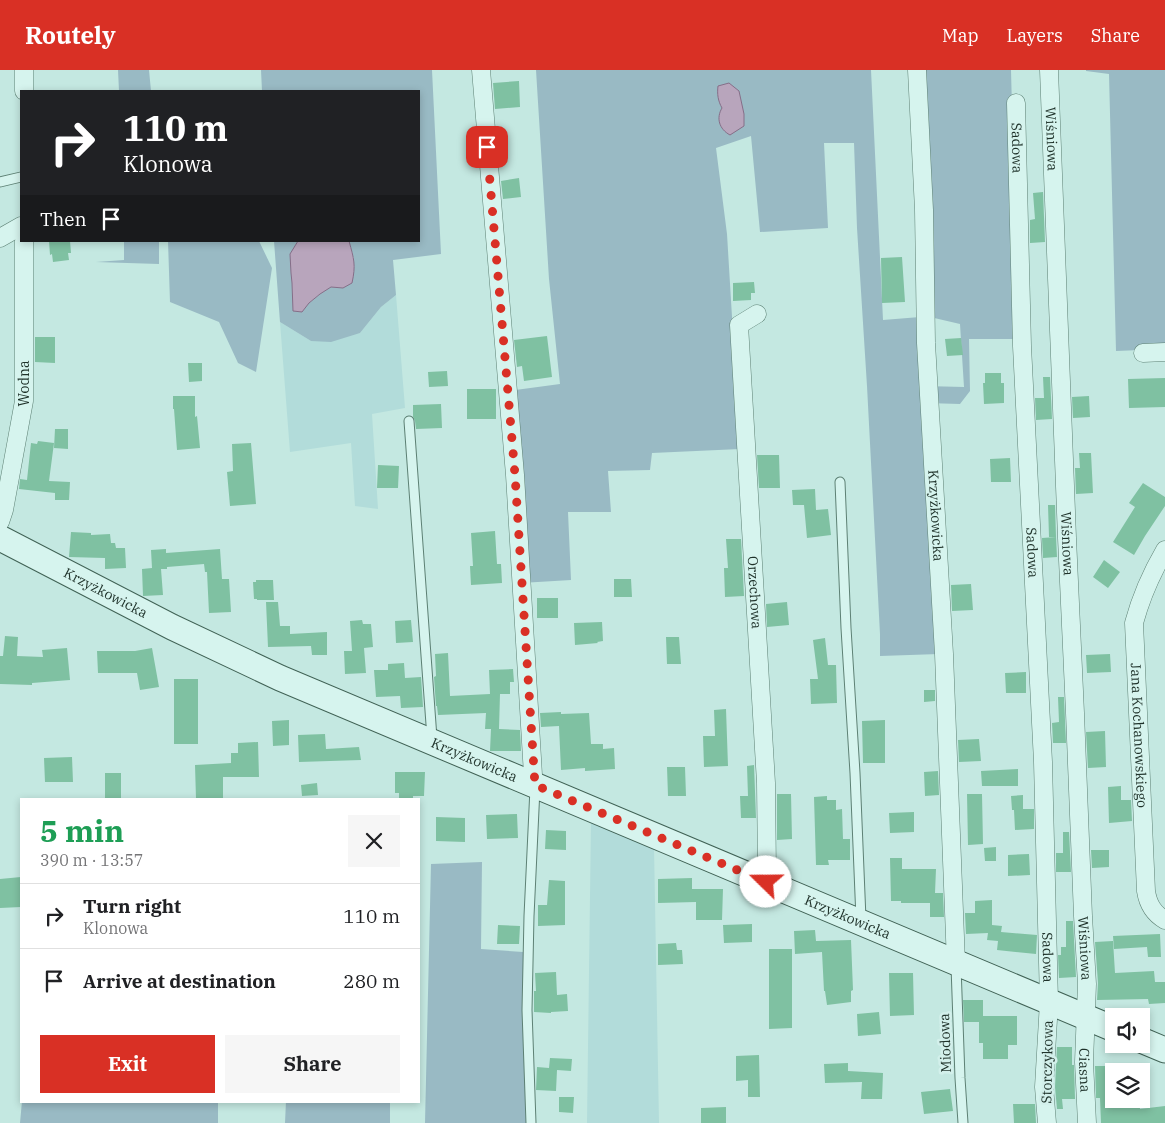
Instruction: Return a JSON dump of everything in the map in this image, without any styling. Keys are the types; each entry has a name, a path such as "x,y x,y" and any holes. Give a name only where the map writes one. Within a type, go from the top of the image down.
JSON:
{"street":[{"path":"24,70 24,90"},
{"path":"481,70 515,475 535,785"},
{"name":"Krzyżkowicka","path":"917,70 924,210 926,343 944,654 956,963"},
{"name":"Wiśniowa","path":"1049,70 1067,548 1087,984 1085,1016"},
{"name":"Sadowa","path":"1016,103 1022,346 1043,762 1049,1002"},
{"path":"0,238 20,227"},
{"name":"Wodna","path":"0,522 4,510 24,401 24,242"},
{"name":"Orzechowa","path":"758,314 739,325 766,783 766,882"},
{"path":"1143,353 1165,352"},
{"name":"Krzyżkowicka","path":"0,538 172,627 271,674 1105,1024"},
{"name":"Jana Kochanowskiego","path":"1165,550 1152,573 1134,623 1146,891 1150,907 1158,916 1165,920"},
{"name":"Storczykowa","path":"1047,1123 1044,1087 1049,1002"},
{"name":"Ciasna","path":"1085,1016 1084,1062 1087,1123"},
{"path":"1150,1044 1165,1050"}],"lane":[{"path":"0,182 20,177"},
{"path":"410,422 432,743"},
{"path":"840,482 861,922"},
{"path":"531,1123 527,1010 535,785"},
{"name":"Miodowa","path":"956,963 963,1123"}],"shaded area":[{"path":"118,70 149,70 151,90 119,90"},
{"path":"261,70 432,70 441,254 393,260 396,295 381,307 360,333 331,342 311,341 280,322 274,242 297,242 292,259 292,293 309,303 331,286 343,288 354,260 349,242 420,242 420,90 262,90"},
{"path":"536,70 871,70 883,320 920,317 924,386 964,387 960,324 930,317 917,70 1011,70 1018,339 969,339 970,391 960,404 926,403 939,654 880,656 854,143 824,143 828,228 760,232 751,136 716,148 727,234 740,449 652,453 650,470 608,471 611,512 568,512 571,580 521,583 508,391 560,384 549,279"},
{"path":"1086,70 1165,70 1165,349 1116,351 1109,74"},
{"path":"729,83 739,91 744,114 744,126 730,135 723,130 720,123 719,116 722,108 718,92 718,86"},
{"path":"124,242 159,242 159,264 96,262 124,260"},
{"path":"168,242 259,242 272,268 256,372 238,363 219,322 170,302"},
{"path":"297,242 349,242 354,262 352,283 343,288 331,287 309,303 302,312 293,311 290,254"},
{"path":"396,295 405,408 372,414 378,509 355,506 351,443 290,452 280,322 311,341 360,333 381,307"},
{"path":"591,821 654,847 659,1123 587,1123"},
{"path":"482,862 481,949 523,952 526,1123 425,1123 431,864"},
{"path":"22,1103 218,1103 218,1123 20,1123"},
{"path":"286,1103 390,1103 390,1123 285,1123"}],"building":[{"path":"519,81 520,107 495,109 493,83"},
{"path":"519,178 521,197 503,199 501,181"},
{"path":"1043,192 1045,242 1030,243 1030,220 1035,219 1033,193"},
{"path":"49,242 70,242 71,253 68,253 69,260 53,262 52,254 50,255"},
{"path":"902,257 905,302 882,303 881,258"},
{"path":"754,282 755,293 751,293 751,300 733,301 733,283"},
{"path":"547,336 552,377 524,381 522,366 517,367 514,340"},
{"path":"35,337 55,337 55,363 35,362"},
{"path":"961,338 963,355 947,356 945,339"},
{"path":"188,363 202,363 202,381 189,382"},
{"path":"447,371 448,386 429,387 428,372"},
{"path":"985,373 1001,373 1001,383 1004,383 1004,403 984,404 983,383 985,383"},
{"path":"1043,377 1050,377 1052,419 1036,420 1035,398 1044,398"},
{"path":"1165,378 1165,407 1129,408 1128,379"},
{"path":"467,389 496,389 496,419 467,419"},
{"path":"173,396 195,396 195,417 197,416 200,448 177,450"},
{"path":"1089,396 1090,417 1073,418 1072,397"},
{"path":"441,404 442,428 416,429 413,405"},
{"path":"55,429 68,429 68,449 54,448"},
{"path":"38,441 54,443 49,481 70,482 69,500 55,500 55,493 19,489 20,479 27,480 31,443 37,444"},
{"path":"251,443 256,504 230,506 227,472 233,471 232,444"},
{"path":"1079,453 1091,453 1093,493 1076,494 1075,468 1080,468"},
{"path":"757,455 779,455 780,488 759,488"},
{"path":"1010,458 1011,482 991,482 990,459"},
{"path":"378,465 399,466 398,488 377,488"},
{"path":"1143,483 1165,497 1165,506 1134,555 1113,542 1135,507 1129,503"},
{"path":"815,489 816,510 828,509 831,535 807,538 804,505 793,505 792,490"},
{"path":"1048,505 1055,505 1056,537 1049,537"},
{"path":"495,531 497,564 501,564 502,583 471,585 470,566 473,566 471,533"},
{"path":"71,532 91,533 91,535 110,534 111,543 115,543 116,548 125,548 126,568 105,569 105,558 69,557"},
{"path":"1056,537 1057,557 1043,558 1042,538"},
{"path":"726,539 741,539 744,596 725,597 724,568 728,568"},
{"path":"166,549 166,553 220,549 222,579 229,579 231,612 209,613 207,572 205,572 204,564 161,569 163,595 143,596 142,569 152,568 151,550"},
{"path":"1104,560 1120,572 1108,588 1093,577"},
{"path":"614,579 631,579 632,597 614,597"},
{"path":"256,580 273,580 274,600 254,599 253,582 256,582"},
{"path":"971,584 973,610 952,611 951,585"},
{"path":"537,598 558,598 558,618 537,618"},
{"path":"266,602 278,602 280,626 290,626 290,634 327,632 327,655 312,655 311,646 268,647"},
{"path":"787,602 789,625 767,627 766,604"},
{"path":"362,620 363,624 371,624 373,647 364,648 366,673 345,674 344,651 352,651 350,621"},
{"path":"411,620 413,642 396,643 395,621"},
{"path":"602,622 603,641 575,645 574,623"},
{"path":"5,636 18,637 17,656 43,657 42,650 67,648 70,680 32,683 32,685 0,684 0,656 3,656"},
{"path":"666,637 679,637 681,664 667,664"},
{"path":"825,638 828,665 836,665 837,703 811,704 810,679 818,679 813,640"},
{"path":"152,648 159,687 140,690 137,673 98,673 97,651 135,651"},
{"path":"448,653 450,696 490,694 489,670 513,669 514,682 510,682 510,694 500,694 499,729 520,730 521,751 490,751 491,729 485,729 486,713 438,715 434,677 436,676 435,654"},
{"path":"1110,654 1111,672 1087,673 1086,655"},
{"path":"404,663 405,678 421,677 423,707 401,708 400,696 376,697 374,670 388,670 388,664"},
{"path":"1026,672 1026,693 1006,693 1005,673"},
{"path":"174,679 198,679 198,744 174,744"},
{"path":"924,690 935,690 935,701 924,702"},
{"path":"1058,697 1064,697 1066,743 1053,743 1052,723 1059,722"},
{"path":"726,709 728,766 704,767 703,736 715,736 714,710"},
{"path":"561,712 561,714 589,713 591,744 603,744 603,749 614,748 615,769 585,771 585,768 561,770 559,726 541,727 540,713"},
{"path":"289,720 289,745 273,746 272,721"},
{"path":"885,720 885,763 863,763 862,721"},
{"path":"1105,731 1106,767 1088,768 1086,732"},
{"path":"325,734 326,749 359,747 361,760 299,762 298,735"},
{"path":"979,739 981,761 959,762 958,740"},
{"path":"258,742 259,777 223,777 223,798 196,798 195,765 231,763 231,753 238,753 238,743"},
{"path":"72,757 73,782 45,782 44,758"},
{"path":"754,765 756,818 741,818 740,796 748,796 747,766"},
{"path":"667,767 685,767 686,796 668,796"},
{"path":"1018,769 1018,786 982,786 981,771"},
{"path":"938,771 939,795 925,796 924,772"},
{"path":"395,772 425,772 424,796 399,798 399,793 395,793"},
{"path":"105,773 121,773 121,798 105,798"},
{"path":"317,783 318,795 302,796 301,785"},
{"path":"1121,786 1121,800 1131,800 1132,821 1109,823 1108,787"},
{"path":"777,794 791,794 792,839 777,840"},
{"path":"967,794 982,794 983,844 968,845"},
{"path":"1023,795 1023,809 1034,809 1034,829 1015,830 1011,796"},
{"path":"827,796 827,800 836,800 836,810 842,809 843,839 850,839 850,860 828,860 829,865 816,865 814,797"},
{"path":"914,812 914,832 890,833 889,813"},
{"path":"517,814 518,838 487,839 486,815"},
{"path":"436,817 465,818 465,842 436,841"},
{"path":"546,830 566,831 566,850 545,849"},
{"path":"1063,832 1069,832 1071,872 1056,872 1056,853 1063,853"},
{"path":"996,847 996,861 985,861 984,848"},
{"path":"1091,850 1109,850 1109,867 1092,868"},
{"path":"1029,854 1030,875 1008,876 1008,855"},
{"path":"890,858 902,858 902,869 936,869 935,893 943,893 944,917 930,917 930,903 891,901"},
{"path":"20,877 20,907 0,908 0,879"},
{"path":"692,878 692,889 723,889 722,920 696,920 696,902 658,903 658,879"},
{"path":"549,880 565,881 565,925 538,926 538,905 547,905"},
{"path":"992,900 992,925 1002,926 1001,932 1037,935 1036,954 997,950 998,941 987,940 988,933 966,934 965,913 975,913 975,901"},
{"path":"1066,921 1073,921 1076,977 1059,978 1058,955 1061,955 1061,947 1066,947"},
{"path":"752,924 752,942 724,943 723,925"},
{"path":"498,925 520,926 519,944 497,944"},
{"path":"815,930 816,941 851,940 853,990 851,991 851,1002 827,1005 824,991 822,952 795,954 794,931"},
{"path":"1160,934 1161,957 1148,957 1147,947 1114,949 1113,936"},
{"path":"1113,941 1115,973 1154,971 1155,982 1165,982 1165,1003 1149,1004 1148,999 1097,1000 1098,983 1095,942"},
{"path":"676,943 677,950 682,950 683,964 658,965 658,944"},
{"path":"769,949 792,949 792,1028 769,1029"},
{"path":"556,972 557,995 567,994 568,1011 534,1012 535,973"},
{"path":"889,973 913,973 914,1015 890,1016"},
{"path":"963,1000 983,1000 983,1016 1017,1016 1017,1045 1008,1045 1008,1059 983,1059 983,1043 979,1043 979,1022 964,1022"},
{"path":"879,1012 881,1034 858,1036 857,1014"},
{"path":"1057,1047 1072,1047 1072,1065 1074,1065 1075,1099 1062,1099 1063,1109 1057,1109 1055,1087"},
{"path":"759,1055 760,1097 748,1097 748,1080 736,1081 736,1056"},
{"path":"550,1058 572,1059 571,1071 557,1070 556,1091 536,1090 537,1067 549,1068"},
{"path":"848,1063 848,1071 883,1073 882,1099 861,1099 862,1082 825,1083 824,1064"},
{"path":"1095,1066 1105,1066 1105,1108 1140,1109 1165,1106 1165,1123 1101,1123 1100,1098 1096,1098"},
{"path":"950,1089 953,1111 924,1114 921,1092"},
{"path":"559,1097 574,1097 573,1113 559,1112"},
{"path":"1013,1104 1035,1104 1036,1123 1014,1123"},
{"path":"726,1107 726,1123 701,1123 701,1108"}],"route":[{"path":"487,147 515,475 535,785 766,882"}]}
